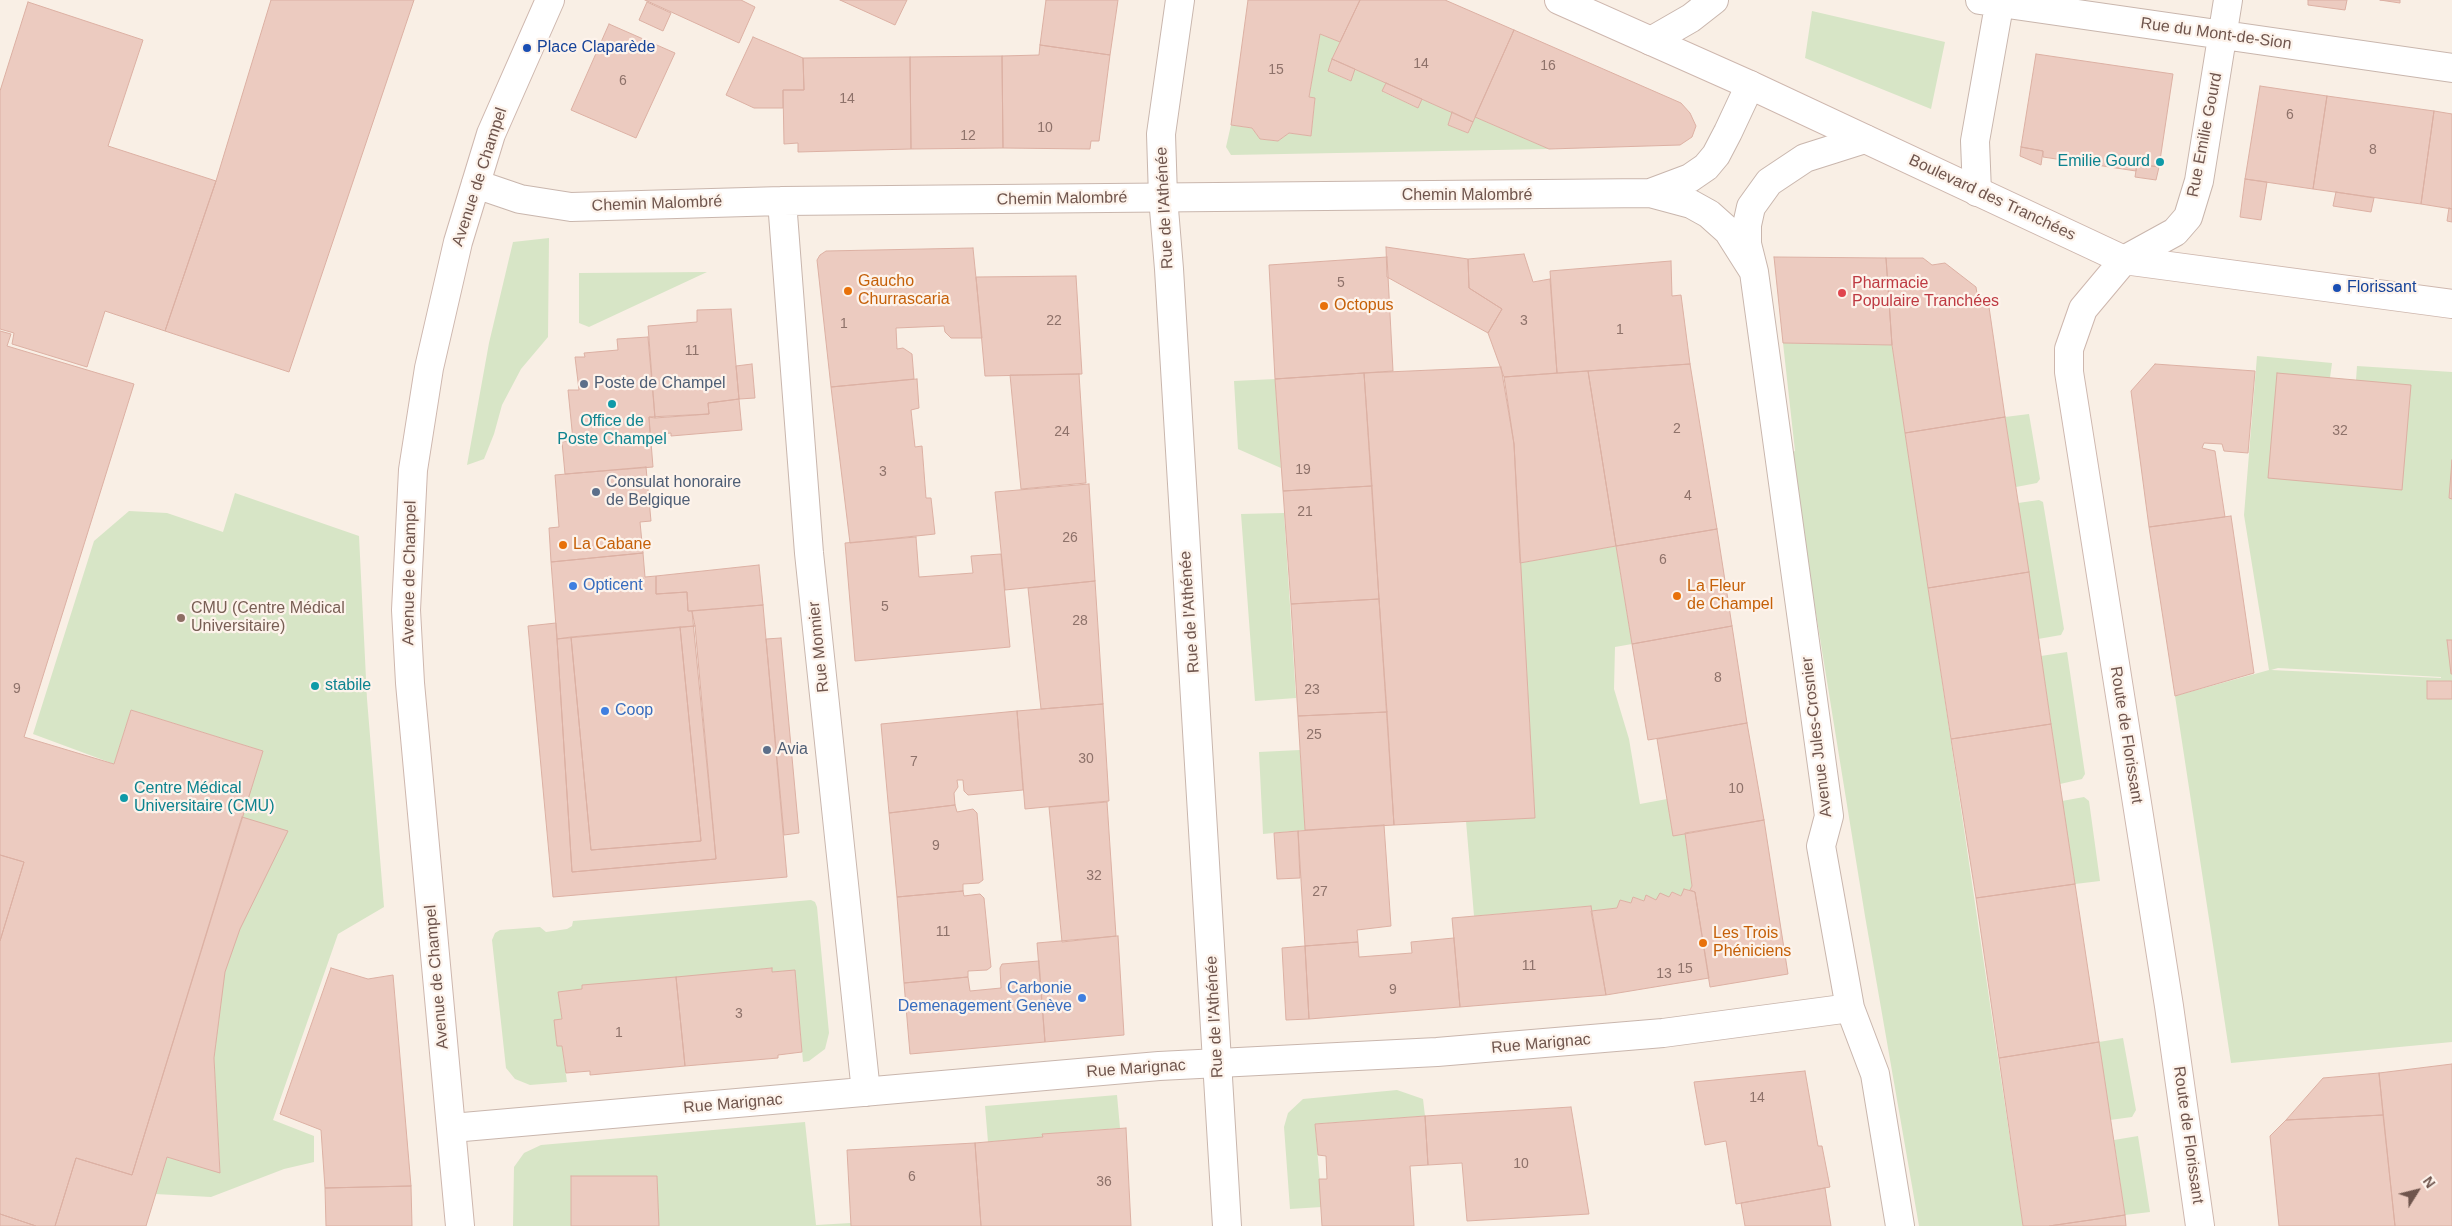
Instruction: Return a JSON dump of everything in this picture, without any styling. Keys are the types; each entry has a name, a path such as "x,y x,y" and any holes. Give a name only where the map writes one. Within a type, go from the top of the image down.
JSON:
{"street":[{"name":"Avenue de Champel","path":"460,1226 410,683 406,610 412,470 429,368 458,242 490,134 550,0"},
{"name":"Rue de l'Athénée","path":"1180,0 1161,134 1163,197 1227,1226"},
{"name":"Boulevard des Tranchées","path":"1559,0 1750,85 2124,260 2452,304"},
{"path":"1651,41 1691,18 1714,0"},
{"name":"Rue Emilie Gourd","path":"2124,260 2175,232 2188,217 2199,181 2228,0"},
{"path":"1977,192 1975,141 1993,1"},
{"name":"Rue du Mont-de-Sion","path":"1993,1 2224,34 2451,62"},
{"name":"Chemin Malombré","path":"1650,194 1690,178 1706,167 1716,155 1750,85"},
{"name":"Avenue Jules-Crosnier","path":"1865,139 1805,158 1769,182 1751,207 1747,224 1747,244 1754,272 1829,816 1821,846 1850,1008 1876,1074 1900,1226"},
{"name":"Chemin Malombré","path":"476,184 520,199 571,207 782,201 1650,194 1691,204 1709,214 1728,231 1754,272"},
{"name":"Rue Monnier","path":"782,201 809,553 866,1092"},
{"name":"Route de Florissant","path":"2124,260 2083,309 2069,349 2068,372 2169,1006 2200,1226"},
{"name":"Rue Marignac","path":"452,1128 1159,1066 1437,1052 1654,1034 1850,1008"}],"green space":[{"path":"1812,11 1945,42 1931,109 1805,58"},
{"path":"1320,34 1340,42 1328,71 1350,81 1355,69 1386,83 1383,92 1418,108 1422,99 1452,112 1448,125 1468,133 1475,117 1549,149 1231,155 1226,147 1231,125 1252,128 1260,139 1278,141 1289,133 1311,136 1315,99 1309,97"},
{"path":"549,238 548,337 521,369 502,405 494,434 484,459 467,465 489,343 513,242"},
{"path":"707,272 589,327 579,323 579,273"},
{"path":"1783,343 1892,345 2023,1226 1919,1226 1865,916 1790,453 1795,451"},
{"path":"2257,356 2332,363 2330,378 2356,380 2357,366 2452,372 2452,1042 2231,1063 2175,696 2269,670 2244,515","holes":["2278,668 2441,678 2271,670"]},
{"path":"1275,379 1281,468 1238,449 1234,381"},
{"path":"2029,414 2040,479 2037,483 2016,487 2005,417"},
{"path":"235,493 359,536 367,699 384,907 338,934 273,1120 314,1136 314,1162 284,1169 211,1197 155,1194 167,1157 220,1172 214,1058 242,817 263,751 131,710 114,764 33,734 94,541 129,511 167,513 223,532"},
{"path":"2039,500 2043,502 2064,629 2061,635 2038,639 2018,503"},
{"path":"1284,513 1296,698 1255,701 1241,514"},
{"path":"1616,546 1632,644 1615,647 1614,689 1629,739 1640,804 1667,799 1673,835 1685,833 1692,886 1690,890 1684,890 1681,896 1672,892 1669,897 1656,900 1646,896 1644,901 1633,897 1631,903 1620,900 1617,908 1591,911 1590,906 1474,916 1466,821 1535,817 1520,563"},
{"path":"2067,652 2085,774 2082,779 2060,784 2041,656"},
{"path":"1300,750 1305,830 1263,834 1259,752"},
{"path":"2084,797 2089,801 2100,881 2075,884 2062,801"},
{"path":"811,900 815,902 817,907 829,1033 825,1049 809,1061 803,1062 795,971 772,972 771,968 558,992 562,1019 555,1020 557,1046 562,1046 567,1082 530,1085 515,1079 506,1068 492,940 495,933 500,930 540,927 546,932 567,929 572,926 573,921"},
{"path":"2123,1038 2136,1110 2132,1117 2110,1120 2099,1042"},
{"path":"1397,1090 1423,1099 1425,1116 1315,1124 1322,1207 1290,1209 1284,1127 1288,1113 1303,1099"},
{"path":"1117,1095 1120,1128 1043,1134 1043,1137 988,1142 985,1106"},
{"path":"805,1122 816,1225 851,1223 851,1226 659,1226 657,1176 571,1176 571,1226 513,1226 514,1167 524,1153 541,1145"},
{"path":"2138,1136 2150,1212 2125,1215 2114,1140"}],"building":[{"path":"271,0 414,0 289,372 165,331 216,181"},
{"path":"645,0 741,0 755,7 739,43"},
{"path":"840,0 907,0 895,25"},
{"path":"1046,0 1118,0 1110,55 1040,45"},
{"path":"1248,0 1360,0 1340,42 1320,34 1309,97 1315,98 1311,136 1289,133 1278,141 1260,139 1252,128 1231,125"},
{"path":"1360,0 1445,0 1514,30 1473,122 1332,59"},
{"path":"2308,0 2347,0 2345,10 2308,5"},
{"path":"2380,0 2400,0 2400,3"},
{"path":"28,2 143,40 108,146 216,181 165,331 105,311 87,367 12,344 14,333 0,329 0,91"},
{"path":"647,2 671,13 663,31 639,20"},
{"path":"609,24 675,53 636,138 571,110"},
{"path":"1514,30 1681,103 1690,113 1696,126 1692,137 1680,145 1549,149 1475,117"},
{"path":"753,37 803,58 804,90 783,90 783,108 754,108 726,95"},
{"path":"1040,45 1110,55 1099,141 1091,141 1090,149 1003,148 1002,56 1039,55"},
{"path":"2036,54 2173,74 2159,167 2137,164 2136,171 2043,157 2043,151 2021,147"},
{"path":"1002,56 1003,148 911,149 910,57"},
{"path":"910,57 911,149 798,152 798,143 784,144 783,90 804,90 803,58"},
{"path":"1332,59 1355,69 1351,81 1328,71"},
{"path":"1386,83 1422,99 1418,108 1382,91"},
{"path":"2260,86 2327,96 2313,189 2245,179"},
{"path":"2327,96 2434,111 2421,204 2313,189"},
{"path":"2434,111 2452,114 2452,209 2421,204"},
{"path":"1452,112 1473,122 1468,133 1448,125"},
{"path":"2021,147 2043,151 2041,165 2020,156"},
{"path":"2137,164 2159,167 2156,180 2135,177"},
{"path":"2245,179 2267,182 2261,220 2240,217"},
{"path":"2336,192 2374,198 2371,212 2333,206"},
{"path":"2449,208 2452,209 2452,222 2447,221"},
{"path":"1386,247 1468,259 1469,288 1502,309 1488,333 1387,277"},
{"path":"973,248 982,338 951,338 945,332 944,326 896,328 897,349 903,348 912,354 914,379 831,387 817,260 820,255 826,251"},
{"path":"1524,254 1533,282 1550,279 1557,373 1504,377 1488,333 1502,309 1469,288 1468,259"},
{"path":"1387,257 1393,371 1275,379 1269,265"},
{"path":"1774,257 1886,258 1892,345 1783,343"},
{"path":"1886,258 1923,258 1932,265 1945,263 1976,287 1978,300 1989,307 2005,417 1905,433 1892,345"},
{"path":"1671,261 1672,296 1681,295 1690,364 1557,373 1550,271"},
{"path":"1076,276 1082,374 985,376 976,277"},
{"path":"731,309 739,399 708,403 709,414 655,418 648,326 697,322 697,310"},
{"name":"Centre Médical Universitaire (CMU)","path":"0,331 11,334 7,346 134,384 24,737 114,764 131,710 263,751 132,1175 76,1158 55,1226 36,1226 0,1214 0,941 24,862 0,855"},
{"name":"Office de Poste Champel","path":"648,337 655,418 649,417 653,467 565,474 562,442 573,440 568,390 579,390 575,357 585,357 584,353 618,350 617,339"},
{"path":"752,364 755,398 739,399 736,366"},
{"path":"1690,364 1717,529 1616,546 1588,371"},
{"path":"2155,364 2255,371 2248,453 2224,451 2222,444 2204,443 2202,448 2215,451 2225,517 2149,527 2131,391"},
{"path":"1501,367 1514,444 1535,818 1394,825 1364,373"},
{"path":"1588,371 1616,546 1520,563 1514,444 1504,377"},
{"path":"1364,373 1372,486 1283,491 1275,379"},
{"path":"2277,373 2411,385 2402,490 2268,478"},
{"path":"1079,374 1086,483 1021,489 1010,375"},
{"path":"917,379 919,408 911,410 915,447 922,446 926,498 931,498 935,534 850,543 831,387"},
{"path":"739,399 742,430 671,436 671,433 650,435 649,417 709,414 708,403"},
{"path":"2005,417 2029,572 1928,588 1905,433"},
{"path":"2452,460 2452,499 2449,498"},
{"path":"646,467 651,521 640,522 643,553 551,562 549,528 559,527 555,475"},
{"path":"1089,484 1095,581 1005,590 995,492"},
{"path":"1372,486 1379,599 1291,604 1283,491"},
{"path":"2231,516 2254,673 2175,696 2149,527"},
{"path":"1717,529 1732,626 1632,644 1616,546"},
{"path":"916,537 919,577 973,573 971,556 1001,554 1010,647 855,661 845,543"},
{"path":"643,553 645,577 656,576 656,594 687,592 688,611 692,611 695,626 557,639 551,562"},
{"path":"759,565 763,605 688,611 687,592 656,594 656,576"},
{"path":"2029,572 2051,724 1951,739 1928,588"},
{"path":"1095,581 1103,704 1041,709 1028,588"},
{"path":"1379,599 1387,712 1298,716 1291,604"},
{"path":"763,605 787,877 553,897 528,626 556,623 572,872 716,859 692,611"},
{"path":"695,626 716,859 572,872 557,639 571,637 591,850 701,841 680,627"},
{"path":"1732,626 1747,723 1648,740 1632,644"},
{"path":"680,627 701,841 591,850 571,637"},
{"path":"781,638 799,833 784,835 766,639"},
{"path":"2447,640 2452,640 2452,674 2451,674"},
{"path":"2427,681 2452,681 2452,699 2427,699"},
{"path":"1103,704 1109,801 1025,809 1017,711"},
{"path":"1017,711 1023,790 968,795 964,791 963,780 957,780 958,787 954,793 955,805 889,813 881,724"},
{"path":"1387,712 1394,825 1305,830 1298,716"},
{"path":"1747,723 1764,820 1673,836 1657,739"},
{"path":"2051,724 2075,884 1976,898 1951,739"},
{"path":"1107,802 1116,936 1062,942 1049,807"},
{"path":"955,805 957,812 973,809 977,813 983,880 979,883 963,884 963,891 897,897 889,813"},
{"path":"242,817 288,831 240,929 225,972 214,1058 220,1173 167,1157 146,1226 55,1226 76,1158 132,1175"},
{"path":"1764,820 1788,974 1710,987 1695,892 1690,890 1692,886 1685,833"},
{"path":"1384,825 1391,926 1357,930 1358,942 1305,946 1298,831"},
{"path":"1298,831 1300,878 1277,879 1274,833"},
{"path":"0,855 24,862 0,941"},
{"path":"2075,884 2099,1042 1999,1058 1976,898"},
{"path":"1684,889 1695,892 1709,978 1606,995 1591,911 1617,908 1620,900 1631,903 1633,897 1644,901 1646,895 1656,900 1660,893 1669,897 1672,892 1681,896"},
{"path":"963,891 964,896 980,894 984,898 991,967 987,970 968,971 968,977 904,983 897,897"},
{"path":"1591,906 1606,995 1460,1007 1452,918"},
{"name":"Carbonie Demenagement Genève","path":"1118,936 1124,1035 1045,1042 1037,943"},
{"path":"1454,938 1460,1007 1309,1019 1305,946 1358,942 1359,957 1412,953 1411,942"},
{"path":"1305,946 1309,1019 1286,1020 1282,948"},
{"path":"1039,961 1045,1042 910,1054 904,983 968,977 970,991 1001,988 1000,968 1002,964"},
{"path":"331,968 368,979 393,975 411,1186 325,1188 321,1130 280,1114"},
{"path":"772,968 772,972 795,970 802,1052 778,1055 778,1058 685,1066 676,977"},
{"path":"676,977 685,1066 590,1075 590,1071 566,1073 562,1046 557,1046 554,1020 562,1019 558,992 582,989 582,985"},
{"path":"2099,1042 2125,1215 2049,1226 2023,1226 1999,1058"},
{"path":"2452,1064 2452,1226 2395,1226 2379,1073"},
{"path":"1805,1071 1818,1146 1822,1146 1830,1187 1736,1204 1726,1141 1705,1145 1694,1082"},
{"path":"2379,1073 2383,1115 2286,1120 2323,1078"},
{"path":"1571,1107 1589,1214 1467,1221 1462,1163 1428,1165 1425,1116"},
{"path":"2383,1115 2395,1226 2279,1226 2270,1136 2286,1120"},
{"path":"1425,1116 1428,1165 1410,1166 1414,1226 1322,1226 1319,1179 1327,1179 1326,1156 1318,1155 1315,1124"},
{"path":"1126,1128 1131,1226 981,1226 975,1143 1043,1137 1042,1134"},
{"path":"975,1143 981,1226 851,1226 847,1150"},
{"path":"571,1176 657,1176 659,1226 571,1226"},
{"path":"411,1186 412,1226 326,1226 325,1188"},
{"path":"1825,1188 1831,1226 1745,1226 1741,1203"},
{"path":"0,1214 36,1226 0,1226"},
{"path":"2125,1215 2126,1226 2049,1226"}],"place":[{"name":"Place Claparède","path":"527,48"},
{"name":"Emilie Gourd","path":"2160,162"},
{"name":"Florissant","path":"2337,288"},
{"name":"Gaucho Churrascaria","path":"848,291"},
{"name":"Pharmacie Populaire Tranchées","path":"1842,293"},
{"name":"Octopus","path":"1324,306"},
{"name":"Poste de Champel","path":"584,384"},
{"name":"Office de Poste Champel","path":"612,404"},
{"name":"Consulat honoraire de Belgique","path":"596,492"},
{"name":"La Cabane","path":"563,545"},
{"name":"Opticent","path":"573,586"},
{"name":"La Fleur de Champel","path":"1677,596"},
{"name":"CMU (Centre Médical Universitaire)","path":"181,618"},
{"name":"stabile","path":"315,686"},
{"name":"Coop","path":"605,711"},
{"name":"Avia","path":"767,750"},
{"name":"Centre Médical Universitaire (CMU)","path":"124,798"},
{"name":"Les Trois Phéniciens","path":"1703,943"},
{"name":"Carbonie Demenagement Genève","path":"1082,998"}]}
